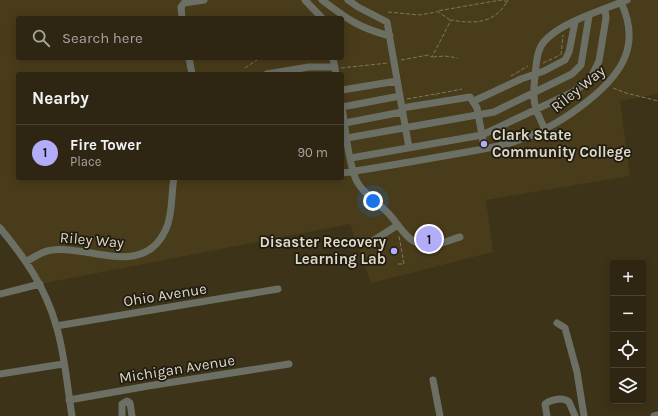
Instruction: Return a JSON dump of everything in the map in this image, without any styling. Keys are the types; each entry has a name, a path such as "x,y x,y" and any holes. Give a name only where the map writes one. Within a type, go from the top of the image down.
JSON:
{"street":[{"path":"182,16 181,7 184,3 204,0"},
{"path":"322,0 343,16"},
{"path":"348,0 387,22 409,148"},
{"path":"545,129 535,110 533,92 541,47 549,37 574,22 623,1"},
{"name":"Riley Way","path":"344,173 517,141 545,129 579,108 607,84 620,70 629,43 629,26 623,1"},
{"path":"310,2 320,16"},
{"path":"351,158 482,135 581,87 591,78 600,61 606,18 605,9"},
{"path":"347,138 500,110 533,92 572,74 581,65 590,16"},
{"path":"344,17 366,30 390,36"},
{"path":"474,101 521,79 535,75 563,57 569,52 574,22"},
{"path":"189,60 192,72"},
{"path":"279,72 309,67 336,71 334,60"},
{"path":"344,90 397,81"},
{"path":"344,107 400,96"},
{"path":"345,123 470,97 474,101 478,115 484,148"},
{"path":"344,118 355,178 362,189 388,213 396,226 413,240 421,244 430,245 460,237"},
{"name":"Riley Way","path":"27,261 40,253 53,250 120,257 132,256 145,252 158,242 166,228 174,180"},
{"path":"374,240 396,226"},
{"path":"0,228 27,261 40,284 56,326 72,416"},
{"path":"0,294 40,284"},
{"name":"Ohio Avenue","path":"56,326 278,290"},
{"path":"557,323 565,328 570,344 584,416"},
{"path":"0,374 63,364"},
{"name":"Michigan Avenue","path":"69,400 128,389 289,364"},
{"path":"433,380 440,416"},
{"path":"128,389 132,416"},
{"path":"547,416 545,404 549,401 561,399 569,402 574,416"},
{"path":"122,416 122,404 124,402 130,403"},
{"path":"654,416 658,415"}],"path":[{"path":"388,12 419,15 437,11 501,0 508,1 500,12 485,20 465,23 451,20 437,11"},
{"path":"432,57 451,20"},
{"path":"542,63 563,57 563,32"},
{"path":"336,71 338,68 394,62 428,56 458,58"},
{"path":"245,68 257,60"},
{"path":"511,76 528,66"},
{"path":"607,84 626,93 658,101"},
{"path":"436,94 462,89"},
{"path":"396,226 404,264 398,264"}],"shaded area":[{"name":"Clark State Community College","path":"0,0 658,0 658,94 620,101 630,176 486,200 493,252 371,283 350,224 40,284 0,228"}],"place":[{"name":"Clark State Community College","path":"484,144"},
{"name":"Fire Tower","path":"429,239"},
{"name":"Disaster Recovery Learning Lab","path":"394,251"}]}
